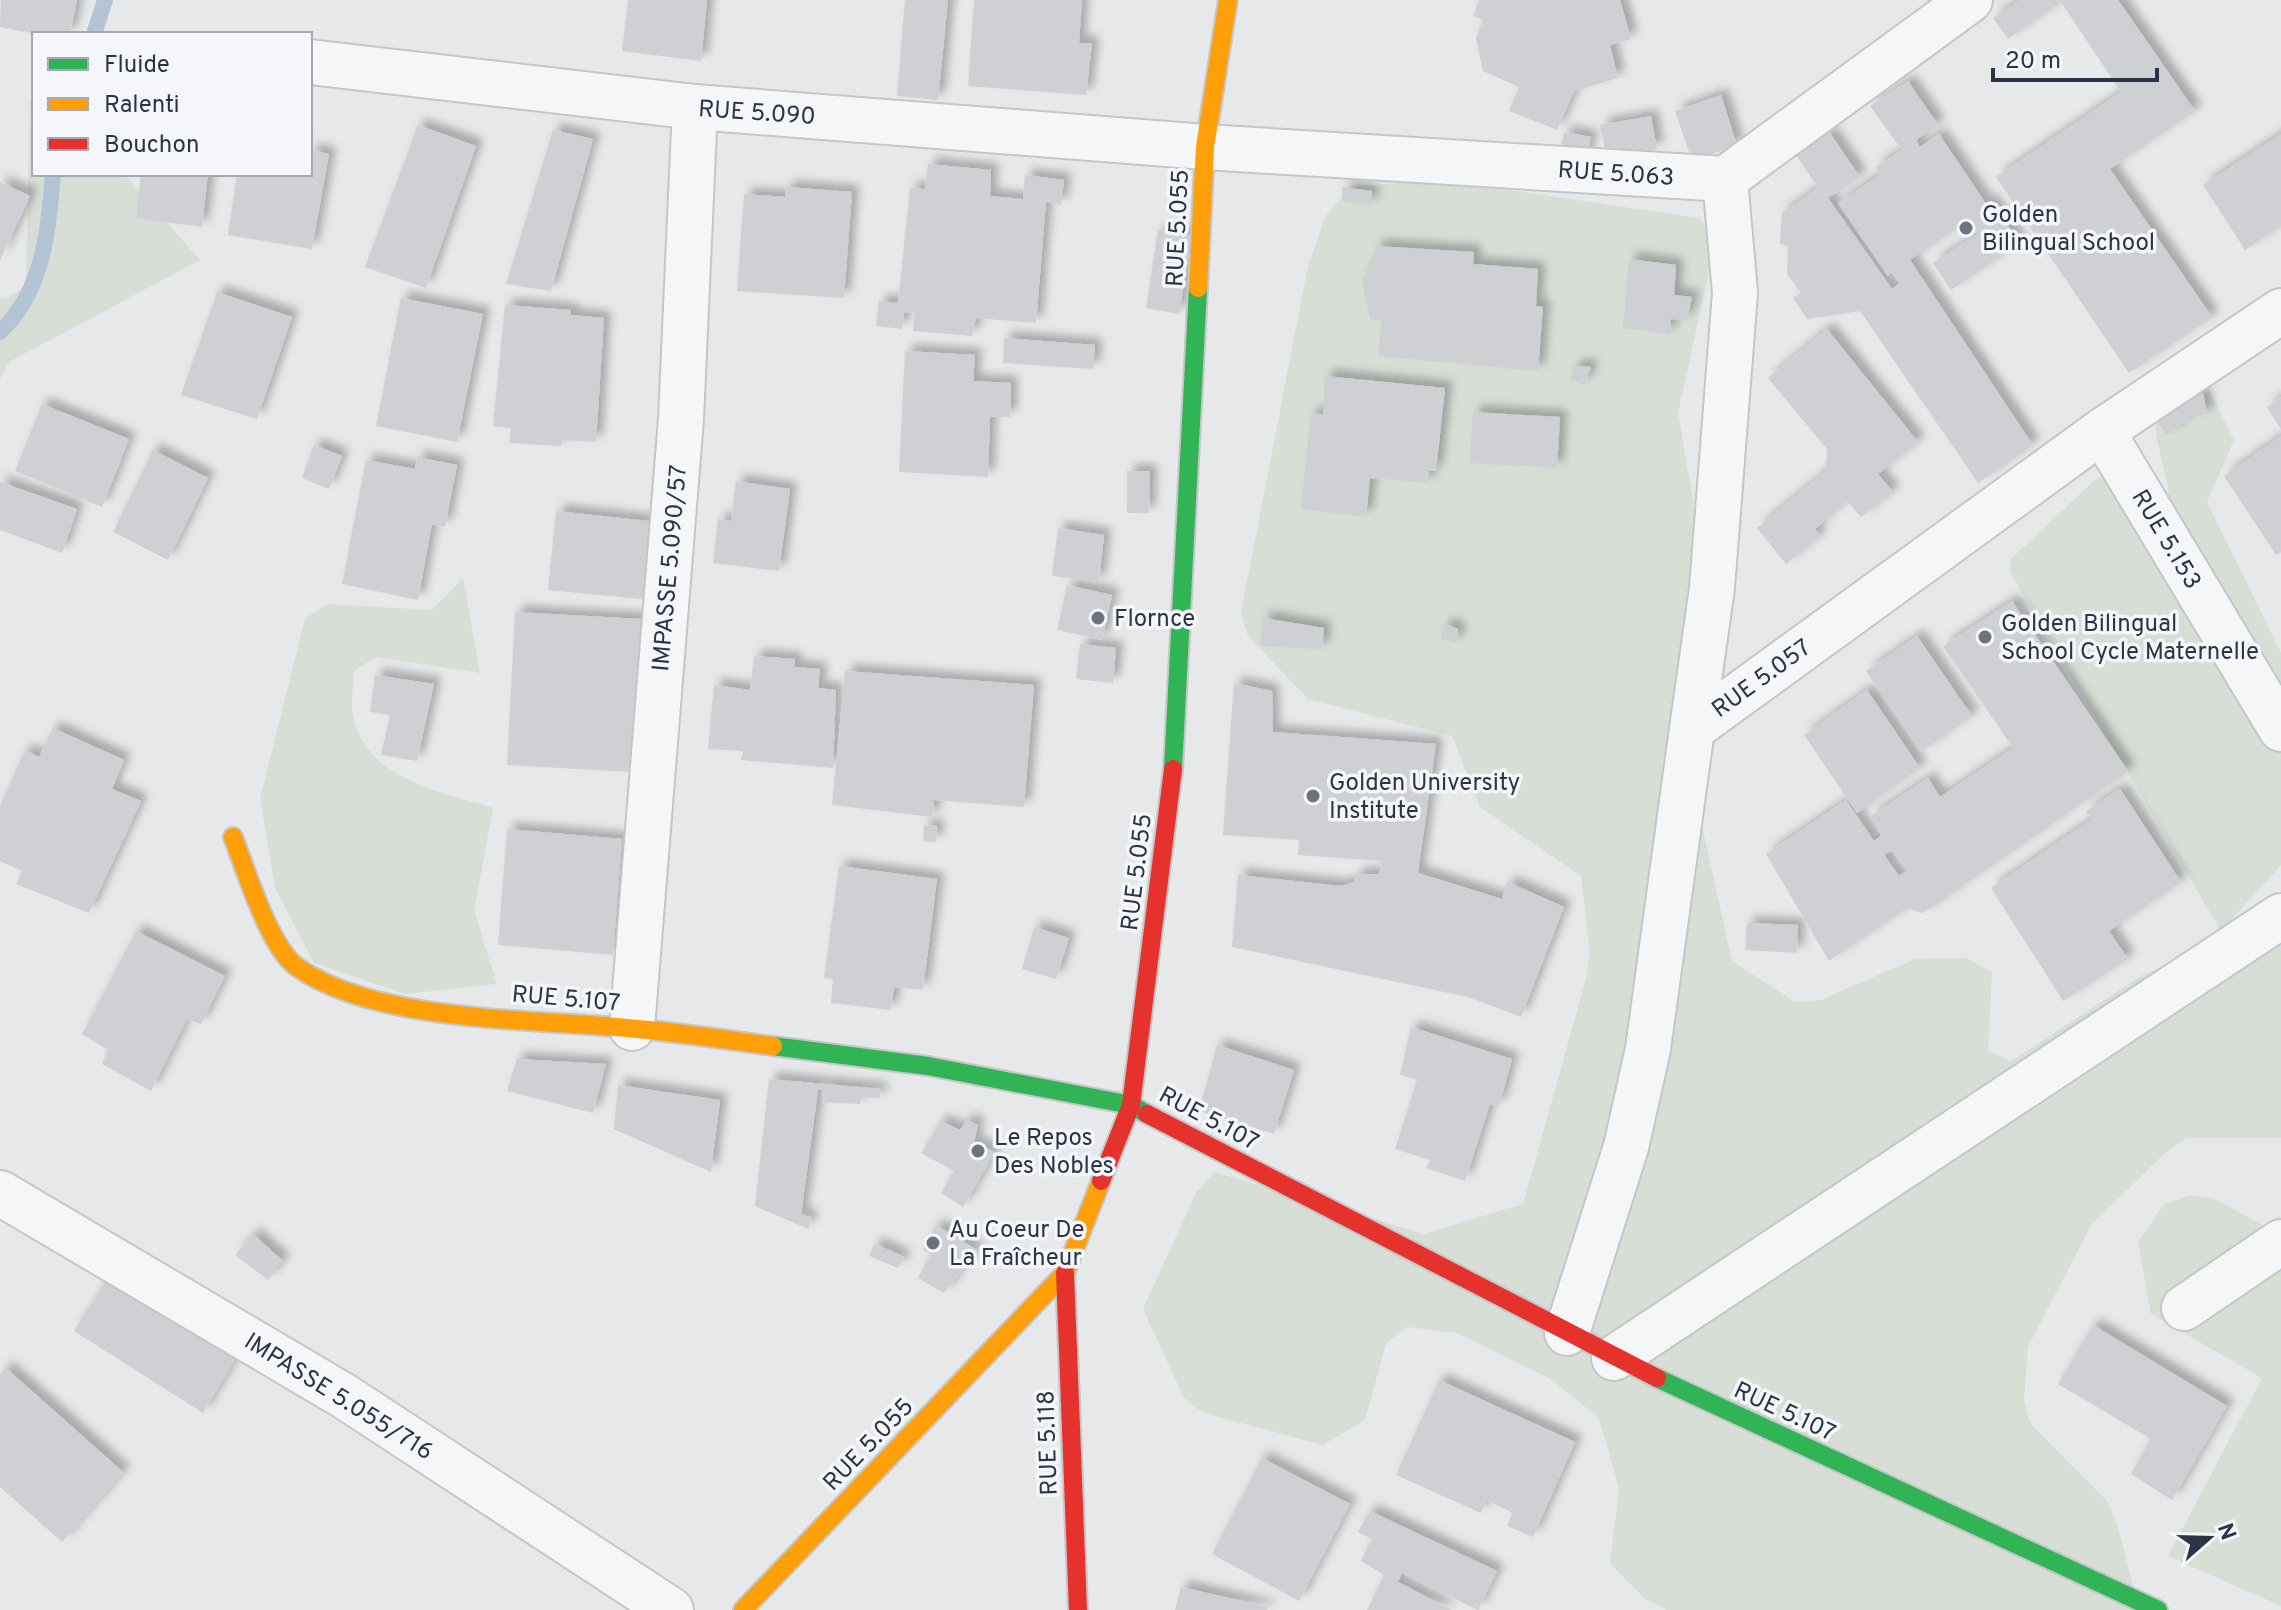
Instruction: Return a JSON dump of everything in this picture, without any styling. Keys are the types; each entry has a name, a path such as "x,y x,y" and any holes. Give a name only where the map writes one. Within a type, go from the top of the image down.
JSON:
{"street":[{"name":"RUE 5.055","path":"743,1610 1065,1273 1131,1105 1174,762 1205,147 1228,0"},
{"path":"1725,179 1970,0"},
{"name":"RUE 5.090","path":"312,62 695,107 1205,147"},
{"name":"IMPASSE 5.090/57","path":"632,1028 681,419 695,107"},
{"name":"RUE 5.063","path":"1205,147 1725,179"},
{"name":"RUE 5.057","path":"1692,729 1712,588 1735,293 1725,179"},
{"name":"RUE 5.057","path":"1692,729 2102,431 2281,311"},
{"name":"RUE 5.153","path":"2102,431 2281,729"},
{"path":"1567,1333 1626,1147 1648,1049 1692,729"},
{"name":"RUE 5.107","path":"233,837 269,929 295,966 333,984 410,1009 632,1028 928,1066 1131,1105 1614,1358 2158,1610"},
{"path":"1614,1358 2281,916"},
{"name":"IMPASSE 5.055/716","path":"0,1193 344,1396 671,1610"},
{"path":"2184,1308 2281,1242"},
{"name":"RUE 5.118","path":"1065,1273 1078,1610"}],"shaded area":[{"path":"32,100 32,176 126,176 200,260 9,362 0,379 0,298 5,299 26,286"},
{"path":"1440,180 1699,218 1716,239 1678,413 1696,518 1675,704 1732,961 1795,1002 1821,1000 1915,959 1967,958 1992,972 1988,1050 2010,1062 2144,974 2268,929 2281,932 2281,1138 2187,1138 2166,1152 2091,1225 2028,1347 2024,1400 2030,1423 2107,1501 2118,1527 2139,1610 1667,1610 1645,1599 1610,1563 1619,1488 1599,1418 1549,1378 1457,1333 1407,1327 1386,1343 1365,1420 1323,1445 1204,1413 1184,1398 1143,1309 1196,1193 1214,1172 1424,1234 1523,1204 1586,979 1590,954 1581,876 1480,807 1452,736 1308,699 1248,636 1241,613 1308,266 1325,217 1341,198 1345,187"},
{"path":"2207,386 2234,440 2207,502 2281,653 2281,865 2221,931 2010,572 2011,559 2098,477 2169,492 2156,435 2156,420"},
{"path":"463,578 480,673 376,657 354,671 352,708 358,732 369,751 385,766 405,778 493,808 474,911 497,984 405,994 314,963 275,888 260,798 305,618 328,604 432,610"},
{"path":"2189,1196 2213,1198 2281,1235 2281,1606 2168,1556 2262,1378 2151,1314 2138,1242 2164,1204"}],"building":[{"path":"1,0 77,0 70,32 32,33 0,27"},
{"path":"628,0 707,0 701,61 622,51"},
{"path":"905,0 948,0 938,100 897,96"},
{"path":"974,0 1082,0 1079,43 1092,43 1086,95 968,86"},
{"path":"1479,0 1620,0 1631,39 1610,45 1618,78 1574,91 1557,130 1509,111 1519,87 1483,71 1476,38 1483,20 1473,16"},
{"path":"2020,0 2118,0 2195,111 2110,169 2212,317 2129,373 1996,177 2121,92 2061,2 2008,39 1993,18"},
{"path":"1908,81 1938,125 1916,140 1920,147 1939,134 1986,204 1991,201 2020,243 1951,290 1933,263 1979,233 1969,220 1910,260 2033,445 1978,483 1860,311 1807,319 1793,298 1801,293 1787,274 1788,246 1780,244 1782,213 1818,188 1796,155 1830,133 1860,177 1828,198 1892,289 1900,283 1892,272 1888,276 1838,203 1880,175 1875,167 1902,150 1870,106"},
{"path":"1721,95 1737,146 1692,160 1675,111"},
{"path":"1651,116 1657,149 1607,158 1600,125"},
{"path":"418,125 476,146 426,288 365,267"},
{"path":"553,130 593,139 551,291 506,284"},
{"path":"1564,132 1591,137 1586,159 1560,153"},
{"path":"2281,134 2281,226 2245,250 2203,185"},
{"path":"312,150 329,154 312,249 228,235 237,176 312,176"},
{"path":"928,164 991,170 990,196 1023,199 1025,175 1064,180 1061,205 1046,202 1036,323 976,318 972,336 913,331 915,312 904,313 902,329 876,326 879,301 898,303 910,188 925,189"},
{"path":"141,176 208,176 202,227 136,218"},
{"path":"0,182 30,196 0,260"},
{"path":"786,187 852,192 844,298 737,291 744,194 785,197"},
{"path":"1342,187 1372,191 1371,205 1343,202"},
{"path":"1158,230 1192,235 1179,314 1146,308"},
{"path":"1376,246 1474,252 1473,264 1538,269 1536,306 1543,307 1538,371 1378,356 1382,321 1370,319 1362,280 1374,260"},
{"path":"1629,259 1676,265 1674,295 1692,297 1687,320 1671,319 1670,334 1623,328"},
{"path":"217,292 292,317 257,419 181,395"},
{"path":"401,298 483,314 457,442 376,426"},
{"path":"505,305 571,310 571,315 604,318 596,442 562,440 561,446 509,443 511,428 493,426"},
{"path":"1827,329 1918,442 1878,474 1893,492 1861,517 1847,501 1815,529 1820,536 1786,564 1757,528 1826,471 1827,449 1768,378"},
{"path":"1004,338 1095,345 1093,369 1003,363"},
{"path":"905,351 975,355 973,381 1011,383 1010,417 990,417 988,477 899,472"},
{"path":"1574,367 1591,367 1584,385 1569,379"},
{"path":"1325,376 1445,388 1436,471 1429,471 1429,483 1370,478 1366,517 1301,509 1311,414 1323,414"},
{"path":"2203,393 2207,414 2191,417 2167,435 2156,420"},
{"path":"2281,397 2281,429 2267,407"},
{"path":"42,404 129,439 102,507 15,471"},
{"path":"1473,412 1560,417 1557,468 1470,463"},
{"path":"2281,436 2281,552 2276,555 2224,476"},
{"path":"314,445 342,456 329,489 302,478"},
{"path":"153,450 208,478 168,560 113,532"},
{"path":"417,457 457,465 445,527 432,524 418,600 342,584 366,460 415,469"},
{"path":"1127,471 1150,471 1149,513 1127,513"},
{"path":"736,481 790,489 779,571 713,563 718,519 731,521"},
{"path":"0,482 77,509 62,553 0,530"},
{"path":"556,511 658,522 651,600 548,590"},
{"path":"1058,528 1104,535 1099,582 1052,576"},
{"path":"1067,585 1112,595 1102,640 1057,630"},
{"path":"2012,601 2128,771 1932,907 1922,913 1907,908 1829,961 1766,854 1846,800 1874,841 1881,836 1871,816 1928,778 1940,797 2013,748 1943,646","holes":["1892,850 1906,871 1899,876 1884,855"]},
{"path":"515,612 658,620 650,773 507,765"},
{"path":"1263,618 1324,628 1322,649 1260,646"},
{"path":"1445,624 1458,629 1457,643 1440,639"},
{"path":"1917,636 1972,716 1921,752 1866,671"},
{"path":"1080,644 1116,648 1113,683 1076,679"},
{"path":"754,656 795,659 794,667 820,669 818,688 836,690 833,768 741,760 743,751 708,749 714,685 750,690"},
{"path":"845,671 1034,685 1024,807 934,800 933,817 832,805"},
{"path":"375,675 434,684 417,761 381,755 390,715 370,712"},
{"path":"1234,683 1272,691 1273,732 1436,744 1418,873 1502,899 1508,882 1564,907 1521,1017 1468,997 1232,947 1238,875 1341,886 1354,882 1357,874 1379,874 1382,861 1298,855 1299,840 1223,835"},
{"path":"1867,690 1920,768 1857,813 1804,735"},
{"path":"53,728 124,760 112,789 141,801 89,913 16,884 22,871 0,861 0,806 25,750 39,757"},
{"path":"2120,789 2181,882 2109,931 2128,959 2063,1001 1991,888 2092,819 2086,811"},
{"path":"924,825 937,826 936,842 923,841"},
{"path":"507,829 622,839 613,955 498,945"},
{"path":"839,866 937,879 923,990 894,987 891,1010 831,1003 833,979 824,978"},
{"path":"1747,923 1798,925 1797,953 1745,950"},
{"path":"1034,927 1069,938 1056,979 1022,969"},
{"path":"136,931 225,976 201,1024 187,1019 151,1091 102,1064 108,1050 82,1034"},
{"path":"1411,1027 1512,1059 1499,1106 1490,1104 1465,1181 1426,1168 1430,1160 1395,1149 1417,1080 1400,1075"},
{"path":"1217,1045 1294,1070 1274,1134 1199,1111"},
{"path":"517,1059 606,1064 593,1113 507,1091"},
{"path":"769,1079 881,1089 880,1098 862,1097 860,1104 822,1102 823,1090 818,1090 801,1215 811,1217 808,1229 755,1206"},
{"path":"618,1085 720,1100 711,1172 614,1129"},
{"path":"967,1120 978,1125 974,1142 995,1152 963,1207 941,1193 954,1171 921,1153 941,1121 960,1130"},
{"path":"936,1225 977,1250 944,1293 918,1278 931,1254 923,1250"},
{"path":"253,1234 283,1261 268,1280 235,1255"},
{"path":"875,1244 904,1257 898,1268 869,1256"},
{"path":"116,1265 243,1346 203,1413 74,1331"},
{"path":"2093,1325 2227,1406 2172,1500 2131,1474 2151,1439 2058,1384"},
{"path":"6,1368 123,1472 62,1542 0,1487 0,1374"},
{"path":"1439,1380 1575,1442 1533,1537 1507,1526 1513,1513 1486,1500 1481,1513 1396,1475"},
{"path":"1262,1458 1350,1504 1299,1601 1212,1554"},
{"path":"1370,1511 1497,1571 1478,1610 1402,1573 1398,1582 1452,1610 1367,1610 1384,1575 1361,1561 1372,1539 1358,1532"},
{"path":"1181,1587 1268,1607 1267,1610 1175,1610"}],"waterway":[{"path":"95,32 105,0"},
{"path":"0,332 15,315 35,279 46,238 53,176"}],"traffic: fast":[{"path":"1173,769 1198,288"},
{"path":"773,1046 928,1066 1131,1105 1147,1114"},
{"path":"1657,1378 2158,1610"}],"traffic: slow":[{"path":"1198,288 1205,147 1228,0"},
{"path":"233,837 259,907 277,943 297,967 329,985 407,1008 450,1014 636,1029 773,1046"},
{"path":"743,1610 1065,1273 1101,1181"}],"traffic: jam":[{"path":"1101,1181 1131,1105 1173,769"},
{"path":"1147,1114 1657,1378"},
{"path":"1065,1273 1078,1610"}],"place":[{"name":"Golden Bilingual School","path":"1966,228"},
{"name":"Flornce","path":"1098,618"},
{"name":"Golden Bilingual School Cycle Maternelle","path":"1985,637"},
{"name":"Golden University Institute","path":"1313,796"},
{"name":"Le Repos Des Nobles","path":"978,1151"},
{"name":"Au Coeur De La Fraîcheur","path":"933,1243"}]}
